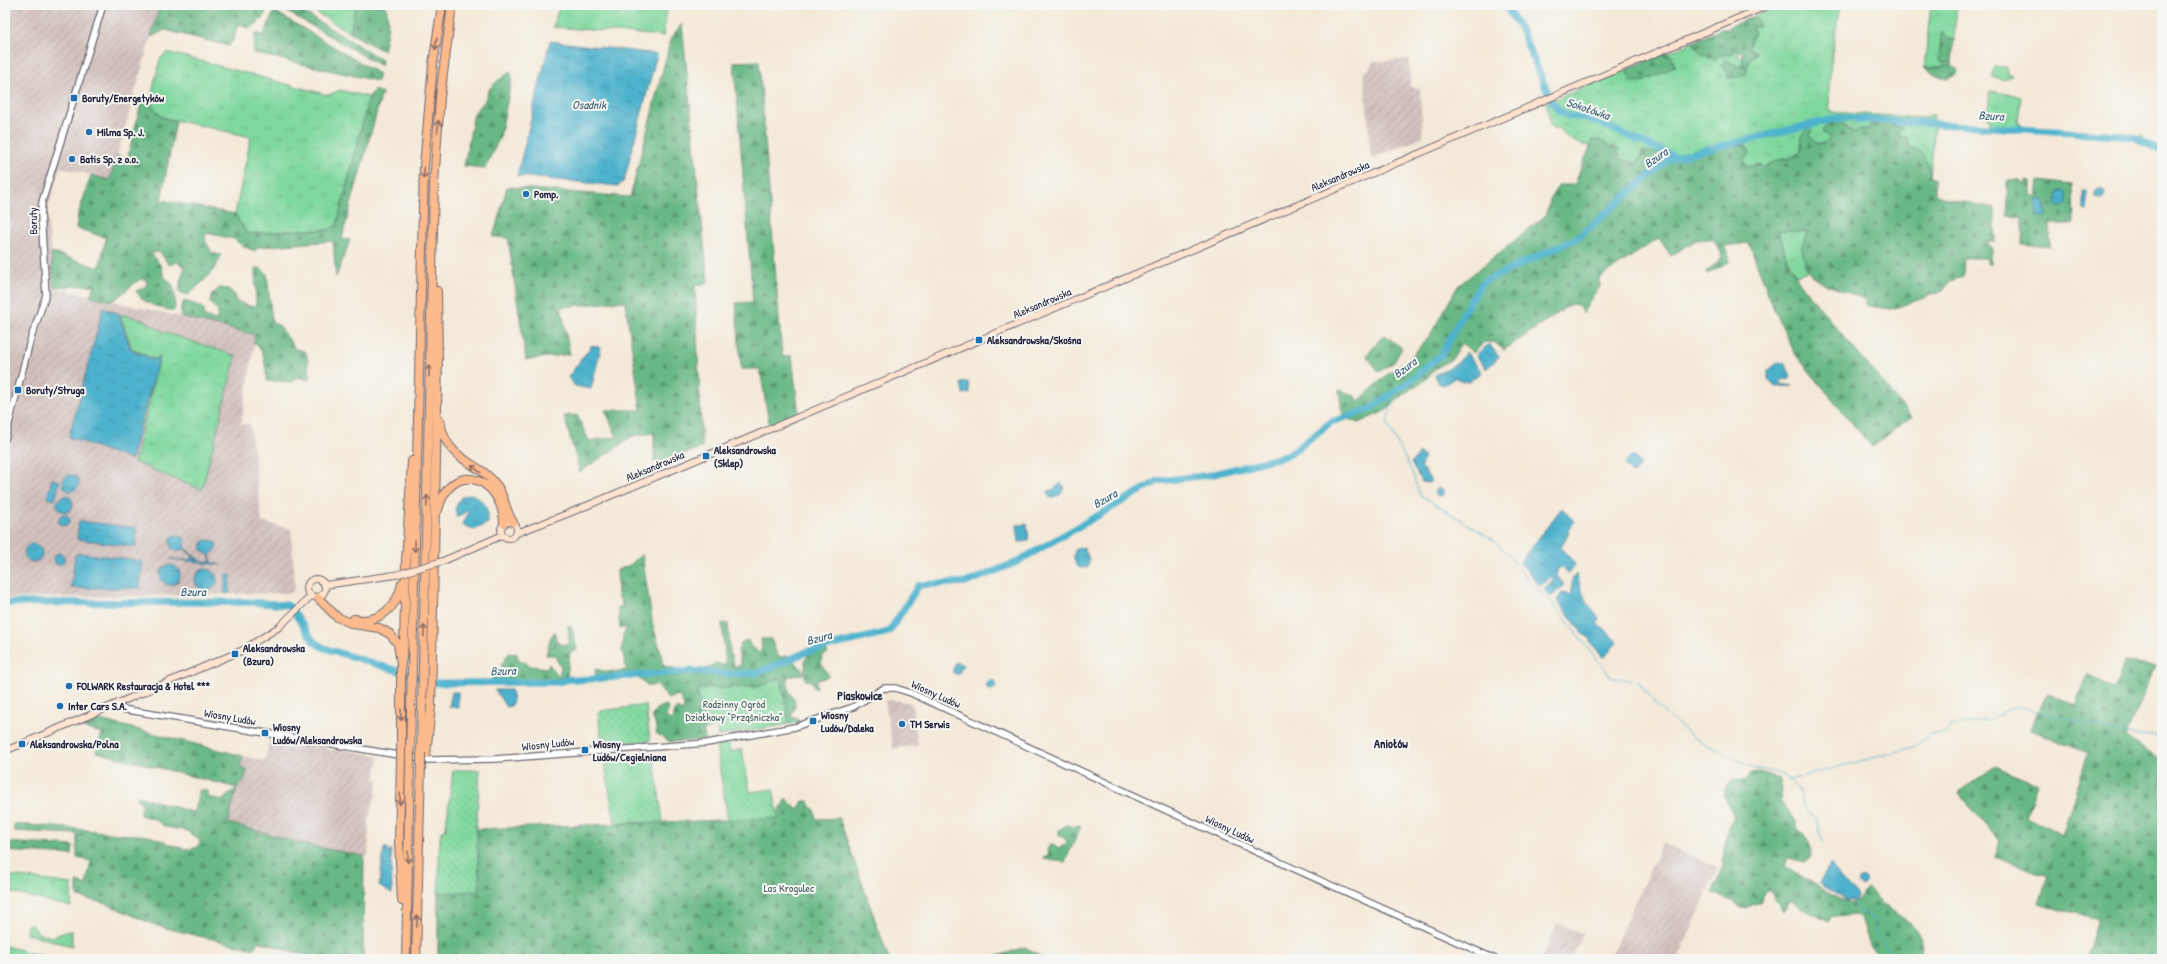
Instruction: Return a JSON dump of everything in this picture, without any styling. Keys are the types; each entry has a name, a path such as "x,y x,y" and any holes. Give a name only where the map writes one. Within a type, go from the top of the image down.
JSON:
{"highway":[{"path":"406,959 424,166 433,64 442,5"},
{"path":"424,754 422,686 433,220 440,97 452,5"},
{"path":"433,220 440,418 445,438 460,457 497,486 508,515 515,524"},
{"path":"416,959 420,796 432,673 438,357"},
{"path":"406,946 399,842 401,664 404,644 406,561 412,461 418,395"},
{"path":"436,517 442,495 450,485 467,479 480,481 493,492 499,502 502,530"},
{"path":"318,596 338,612 349,618 362,620 378,617 392,607 399,596 406,561"},
{"path":"318,596 333,615 341,620 352,624 379,628 390,634 398,644 401,664"}],"main road":[{"name":"Aleksandrowska","path":"545,522 515,524 502,530 510,538 517,533 545,522 1769,5"},
{"path":"515,524 517,533"},
{"path":"5,751 241,651 263,638 285,622 302,605 318,596 325,585 395,575 443,561 484,542 502,530"},
{"path":"318,596 307,588 312,580 320,579 325,585"}],"street":[{"name":"Boruty","path":"5,439 30,341 46,295 41,214 42,202 104,5"},
{"name":"Wiosny Ludów","path":"117,704 122,709 428,760 478,760 716,741 795,727 852,707 881,689 895,688 911,693 1250,849 1495,959"}],"shaded area":[{"path":"5,5 160,5 110,180 60,167 47,212 54,287 256,335 241,424 250,424 262,522 291,529 295,586 292,593 5,598"},
{"path":"1736,5 1756,5 1738,12"},
{"path":"1409,59 1410,87 1420,88 1423,137 1371,159 1364,72 1369,70 1372,62"},
{"name":"TM Serwis","path":"892,700 912,703 918,745 893,749 885,701"},
{"path":"270,737 275,738 277,742 282,739 289,740 290,744 293,745 296,742 310,744 314,748 317,745 325,746 330,751 336,748 379,756 375,779 378,779 376,794 369,819 368,857 311,846 228,823 231,804 237,788 243,756 265,761"},
{"path":"1662,843 1718,868 1678,959 1609,959"},
{"path":"1557,923 1583,934 1571,959 1541,959"}],"green space":[{"path":"160,5 262,5 267,8 260,21 248,29 238,23 234,38 229,46 165,30 151,37"},
{"path":"276,5 292,5 382,60 381,66"},
{"path":"304,5 356,5 350,33"},
{"path":"356,5 385,5 388,22 383,51 350,33"},
{"path":"560,5 668,5 663,36 553,27"},
{"path":"1780,5 1840,5 1830,72 1830,112 1923,118 1933,115 1932,123 1935,124 1930,176 1928,163 1898,135 1898,131 1903,128 1874,120 1869,129 1861,129 1855,133 1846,127 1831,124 1824,133 1831,138 1825,143 1815,143 1810,136 1811,131 1802,134 1801,151 1792,158 1777,160 1764,168 1761,164 1747,167 1743,158 1750,153 1742,145 1737,146 1736,143 1677,157 1643,152 1642,158 1636,163 1619,158 1615,146 1610,147 1593,140 1589,146 1576,143 1568,138 1558,128 1551,128 1546,103 1627,69 1629,77 1645,81 1674,67 1674,60 1667,53 1693,42 1695,48 1719,55 1725,55 1733,52 1732,47 1734,45 1739,50 1738,57 1742,57 1743,64 1737,68 1734,63 1728,62 1722,67 1733,76 1738,77 1746,73 1748,63 1756,52 1749,48 1752,35 1751,26 1755,26 1757,28 1757,19 1755,16"},
{"path":"1931,5 1957,5 1954,40 1948,38 1942,31 1939,59 1941,62 1952,63 1952,66 1924,68"},
{"path":"274,11 379,74 377,81 253,53 255,33 264,35"},
{"path":"1755,16 1759,22 1757,28 1752,26 1755,33 1751,39 1749,48 1756,53 1748,63 1746,73 1738,77 1728,78 1727,71 1720,65 1724,64 1726,59 1728,62 1734,63 1737,67 1743,64 1742,51 1734,50 1736,47 1735,45 1732,47 1733,52 1730,55 1719,54 1716,59 1713,59 1699,51 1693,42 1721,29 1729,29 1730,26"},
{"path":"682,24 708,283 695,286 702,448 654,463 654,433 633,436 580,472 564,416 577,415 589,441 617,437 605,410 641,410 625,301 561,307 570,354 526,360 508,238 493,237 507,187 630,197 671,38"},
{"path":"1942,31 1948,38 1954,40 1952,63 1943,64 1939,59"},
{"path":"167,52 328,95 340,90 369,97 337,225 329,230 302,230 247,234 235,214 251,137 161,117 150,102 160,59"},
{"path":"1666,52 1672,57 1674,67 1645,81 1631,82 1627,69"},
{"path":"759,61 782,356 792,356 799,416 770,429 760,369 741,369 736,303 753,302 734,62"},
{"path":"1952,66 1958,70 1956,75 1947,79 1924,68"},
{"path":"1994,67 2006,67 2007,73 2012,75 2004,80 1992,76"},
{"path":"510,72 512,77 500,137 485,168 464,166 474,113 484,102 490,88"},
{"path":"374,90 382,93 342,239 350,240 336,277 333,241 258,247 255,251 244,247 234,239 206,233 205,240 212,253 221,255 212,272 188,295 179,292 181,278 185,267 177,262 169,265 160,252 151,253 161,266 164,277 171,284 175,292 174,311 163,309 148,303 139,296 136,291 146,286 147,280 140,279 113,301 90,296 94,285 54,287 51,252 99,268 106,238 76,228 78,215 91,175 109,180 117,155 127,160 141,103 150,102 161,117 176,121 161,200 235,214 247,234 302,230 329,230 337,225 369,97"},
{"path":"1990,91 2021,96 2018,121 2023,127 2120,132 2143,136 2140,140 2121,135 1989,127 1990,121 1987,116"},
{"path":"1874,120 1903,128 1898,131 1898,135 1908,138 1907,145 1918,150 1924,156 1928,164 1930,176 1935,179 1935,194 1947,199 1995,208 1995,241 1988,241 1988,244 1992,249 1991,264 1988,264 1988,258 1964,258 1963,277 1950,281 1943,291 1892,309 1866,306 1864,299 1825,284 1813,277 1806,266 1801,247 1808,232 1778,231 1788,262 1801,285 1911,417 1872,447 1795,354 1774,309 1749,243 1724,246 1729,256 1729,262 1707,274 1706,271 1718,263 1722,257 1720,250 1713,239 1696,240 1671,256 1659,238 1599,278 1600,287 1593,295 1583,313 1578,305 1571,304 1504,350 1494,342 1484,342 1474,353 1461,343 1453,358 1435,369 1422,383 1412,388 1383,412 1358,423 1352,421 1344,415 1341,407 1339,390 1354,395 1359,401 1389,373 1412,356 1430,335 1458,286 1545,216 1552,195 1559,185 1574,185 1593,140 1601,140 1610,147 1619,149 1619,158 1636,163 1641,158 1642,151 1677,157 1736,142 1737,146 1746,145 1750,153 1747,157 1743,158 1747,167 1761,164 1764,167 1777,160 1792,158 1801,151 1802,134 1809,127 1812,130 1810,136 1817,144 1825,143 1830,138 1822,132 1826,125 1839,123 1844,124 1847,130 1855,133 1856,130 1869,129 1869,126"},
{"path":"2020,180 2026,184 2026,180 2031,181 2031,196 2037,196 2039,181 2073,185 2074,224 2050,224 2050,247 2022,244 2023,217 2008,216 2007,181"},
{"path":"1778,231 1808,232 1805,236 1803,251 1808,271 1796,275 1788,262"},
{"path":"255,268 260,268 267,274 272,322 280,326 295,349 306,352 311,380 297,377 293,382 267,381 263,355 258,346 254,343 255,335 181,317 181,307 184,301 200,306 204,310 204,317 217,320 218,311 210,303 211,296 219,288 228,289 235,295 235,301 250,306 256,306"},
{"path":"120,314 146,321 164,332 236,356 202,490 134,462 160,357 154,359 132,349"},
{"path":"1385,335 1402,348 1394,362 1379,372 1367,356 1377,342"},
{"path":"642,554 653,627 663,665 672,668 690,670 705,669 716,663 726,666 722,623 728,624 730,653 735,667 741,665 738,650 742,642 748,640 751,647 759,652 762,648 761,639 771,639 778,657 788,656 803,670 803,674 787,677 789,691 795,704 791,714 792,717 798,719 799,723 789,724 781,678 757,687 698,689 705,740 670,742 656,733 657,729 652,716 656,709 666,705 669,710 665,716 670,720 674,717 673,713 677,708 682,712 684,707 681,697 674,696 668,699 657,685 649,686 639,679 643,673 596,676 595,669 610,672 627,670 622,650 623,636 627,627 620,629 618,607 623,606 618,595 617,570 630,565"},
{"path":"568,625 572,628 577,650 570,652 567,676 550,680 491,681 492,677 500,675 505,670 501,666 509,653 517,654 518,659 531,666 547,668 549,664 556,674 559,675 561,667 554,655 546,655 551,637 555,631 556,641 559,641 561,645 569,643"},
{"path":"826,649 828,653 822,656 821,663 829,676 816,681 817,688 814,688 812,682 808,680 806,681 805,679 805,660 810,653"},
{"path":"2124,663 2155,666 2125,737 2162,760 2162,959 2086,959 2098,919 2039,903 2048,876 1995,857 2000,841 1958,793 1995,766 2037,783 2026,816 2062,835 2088,753 2031,730 2037,713 2048,694 2075,705 2087,674 2114,690"},
{"name":"Rodzinny Ogród Działkowy \"Prząśniczka\"","path":"781,678 789,724 718,736 717,726 705,730 697,689 757,687"},
{"path":"646,705 650,741 609,745 607,736 601,737 598,713 600,711"},
{"path":"96,719 243,756 240,768 247,770 244,781 237,788 96,752 102,733 79,727"},
{"name":"Rodzinny Ogród Działkowy \"Prząśniczka\"","path":"729,744 730,752 742,749 750,792 773,789 779,818 728,820 716,745"},
{"path":"654,759 663,822 615,823 605,764"},
{"path":"453,770 480,770 476,829 480,891 438,893 440,838 441,831 445,831 446,826"},
{"path":"1758,772 1773,776 1780,781 1782,789 1780,800 1796,821 1796,829 1804,834 1812,850 1810,858 1805,862 1788,858 1785,866 1840,900 1846,902 1856,901 1867,889 1871,891 1878,900 1916,930 1922,947 1920,959 1892,959 1872,950 1862,922 1859,918 1853,915 1839,917 1831,916 1829,921 1800,908 1791,901 1783,912 1770,891 1766,891 1760,902 1745,908 1740,908 1732,901 1712,893 1723,866 1728,827 1734,816 1726,801 1726,788 1734,779 1745,781 1751,773"},
{"path":"237,788 228,823 311,846 364,856 363,959 319,959 258,941 254,949 157,926 104,903 77,897 77,882 86,885 91,861 77,858 77,834 14,831 14,824 144,835 179,847 192,849 197,846 200,841 187,831 166,827 154,819 140,815 142,803 136,798 138,796 192,812 194,811 199,790 205,790 209,793 207,798 214,798 221,801"},
{"name":"Las Krogulec","path":"786,798 798,810 803,801 809,801 811,808 814,809 816,819 839,818 889,959 438,958 438,893 480,890 476,829 779,818 778,814"},
{"path":"1067,825 1073,827 1078,825 1081,826 1065,862 1043,859 1043,857 1049,856 1047,850 1050,844 1053,844 1058,849 1066,844 1067,840 1059,835 1059,830"},
{"path":"5,842 73,846 72,855 5,851"},
{"path":"5,875 72,884 71,907 5,891"},
{"path":"31,924 38,933 53,937 64,932 72,931 72,946 26,934 27,925"},
{"path":"5,946 55,959 5,959"},
{"path":"1025,947 1040,956 1041,959 989,959"}],"water":[{"name":"Osadnik","path":"550,41 657,54 624,181 618,186 517,176"},
{"path":"2098,189 2102,189 2104,190 2104,198 2098,199 2095,196 2095,192"},
{"path":"2064,190 2067,194 2067,204 2063,207 2059,207 2056,204 2058,192"},
{"path":"2083,191 2087,191 2087,211 2083,209"},
{"path":"2038,199 2045,200 2046,217 2037,216"},
{"path":"103,308 118,313 131,350 154,360 159,358 131,460 69,437"},
{"path":"1489,344 1499,357 1486,369 1476,355"},
{"path":"592,345 601,348 591,389 575,386 568,377"},
{"path":"1466,352 1482,372 1469,382 1461,381 1456,377 1444,385 1439,384 1435,375 1458,363"},
{"path":"1778,362 1785,363 1791,376 1790,379 1781,378 1781,384 1793,386 1776,387 1768,379 1768,371"},
{"path":"968,382 970,393 963,394 961,383"},
{"path":"1420,453 1424,458 1421,466 1431,481 1429,483 1422,482 1411,463"},
{"path":"1631,456 1634,456 1641,464 1633,474 1624,464"},
{"path":"71,475 77,477 79,483 77,489 71,491 65,489 63,483 65,477"},
{"path":"52,479 60,481 55,500 47,498"},
{"path":"1061,483 1064,487 1061,494 1053,498 1049,497 1048,491 1054,489"},
{"path":"1439,487 1444,492 1439,497 1434,492"},
{"path":"472,494 483,502 488,514 488,523 474,530 462,524 469,512 467,511 457,517 455,509 461,497"},
{"path":"65,496 71,498 73,504 71,510 65,512 59,510 57,504 59,498"},
{"path":"1561,509 1563,509 1574,521 1561,548 1575,564 1569,573 1562,568 1557,569 1557,576 1564,585 1551,597 1544,590 1554,578 1551,577 1540,586 1520,562"},
{"path":"64,514 68,516 70,520 68,524 64,526 60,524 58,520 60,516"},
{"path":"79,521 137,528 135,547 77,539"},
{"path":"1027,524 1029,541 1019,542 1017,525"},
{"path":"178,535 185,539 184,548 201,561 211,562 209,555 202,551 202,543 206,540 214,541 217,545 216,550 210,556 212,562 221,565 171,559 188,560 192,558 198,561 184,549 177,551 171,548 170,540 173,536"},
{"path":"33,544 39,547 42,553 39,559 33,562 27,559 24,553 27,547"},
{"path":"1084,547 1089,559 1088,567 1080,568 1075,562 1074,554 1076,549"},
{"path":"80,553 143,561 140,588 71,588 75,555"},
{"path":"57,554 61,554 63,555 63,563 57,564 54,561 54,557"},
{"path":"170,565 177,568 180,575 177,582 170,585 163,582 160,575 163,568"},
{"path":"206,569 214,572 217,580 214,588 206,591 198,588 195,580 198,572"},
{"path":"226,574 231,575 229,594 224,593"},
{"path":"1576,574 1587,604 1599,618 1597,625 1603,627 1617,642 1604,658 1590,642 1590,638 1584,635 1557,600 1562,593 1570,595 1572,593 1572,580"},
{"path":"956,662 963,665 958,675 952,672"},
{"path":"989,680 993,680 995,681 995,689 989,690 986,687 986,683"},
{"path":"495,690 511,690 513,701 511,706 506,707"},
{"path":"452,692 458,692 458,707 449,707"},
{"path":"384,848 388,848 387,852 389,853 391,849 392,894 379,886"},
{"path":"1831,864 1840,877 1857,896 1855,900 1846,901 1819,883"},
{"path":"1862,877 1867,882 1862,887 1857,882"}],"waterway":[{"name":"Sokołówka","path":"1505,5 1521,30 1551,100 1559,111 1569,116 1590,119 1675,157"},
{"name":"Bzura","path":"5,603 249,602 287,605 291,608 314,642 324,648 437,683 558,682 570,679 578,680 693,671 729,674 757,673 809,651 889,632 919,585 968,582 1015,563 1158,481 1210,475 1289,455 1331,422 1370,409 1406,384 1442,354 1467,306 1483,282 1577,238 1664,163 1675,157 1838,118 2121,135 2136,138 2162,152"},
{"path":"1395,390 1387,423 1412,472 1420,495 1489,537 1506,552 1535,588 1550,600 1612,678 1638,681 1660,709 1694,738 1752,768 1774,772 1789,780 1799,791 1804,808 1817,821 1824,843"},
{"path":"1789,780 1914,747 1931,734 1946,733 1950,726 1988,720 2018,706 2108,730 2162,738"},
{"path":"1853,901 1859,911 1875,920 1877,934 1895,959"}],"place":[{"name":"Boruty/Energetyków","path":"74,98"},
{"name":"Milma Sp. J.","path":"89,132"},
{"name":"Batis Sp. z o.o.","path":"72,159"},
{"name":"Pomp.","path":"526,194"},
{"name":"Aleksandrowska/Skośna","path":"979,340"},
{"name":"Boruty/Struga","path":"18,390"},
{"name":"Aleksandrowska (Sklep)","path":"706,456"},
{"name":"Aleksandrowska (Bzura)","path":"235,654"},
{"name":"FOLWARK Restauracja & Hotel ***","path":"69,686"},
{"name":"Inter Cars S.A.","path":"60,706"},
{"name":"Wiosny Ludów/Daleka","path":"813,721"},
{"name":"TM Serwis","path":"902,724"},
{"name":"Wiosny Ludów/Aleksandrowska","path":"265,733"},
{"name":"Aleksandrowska/Polna","path":"22,744"},
{"name":"Wiosny Ludów/Cegielniana","path":"585,750"}],"district":[{"name":"Piaskowice","path":"860,696"},
{"name":"Aniołów","path":"1391,744"}]}
